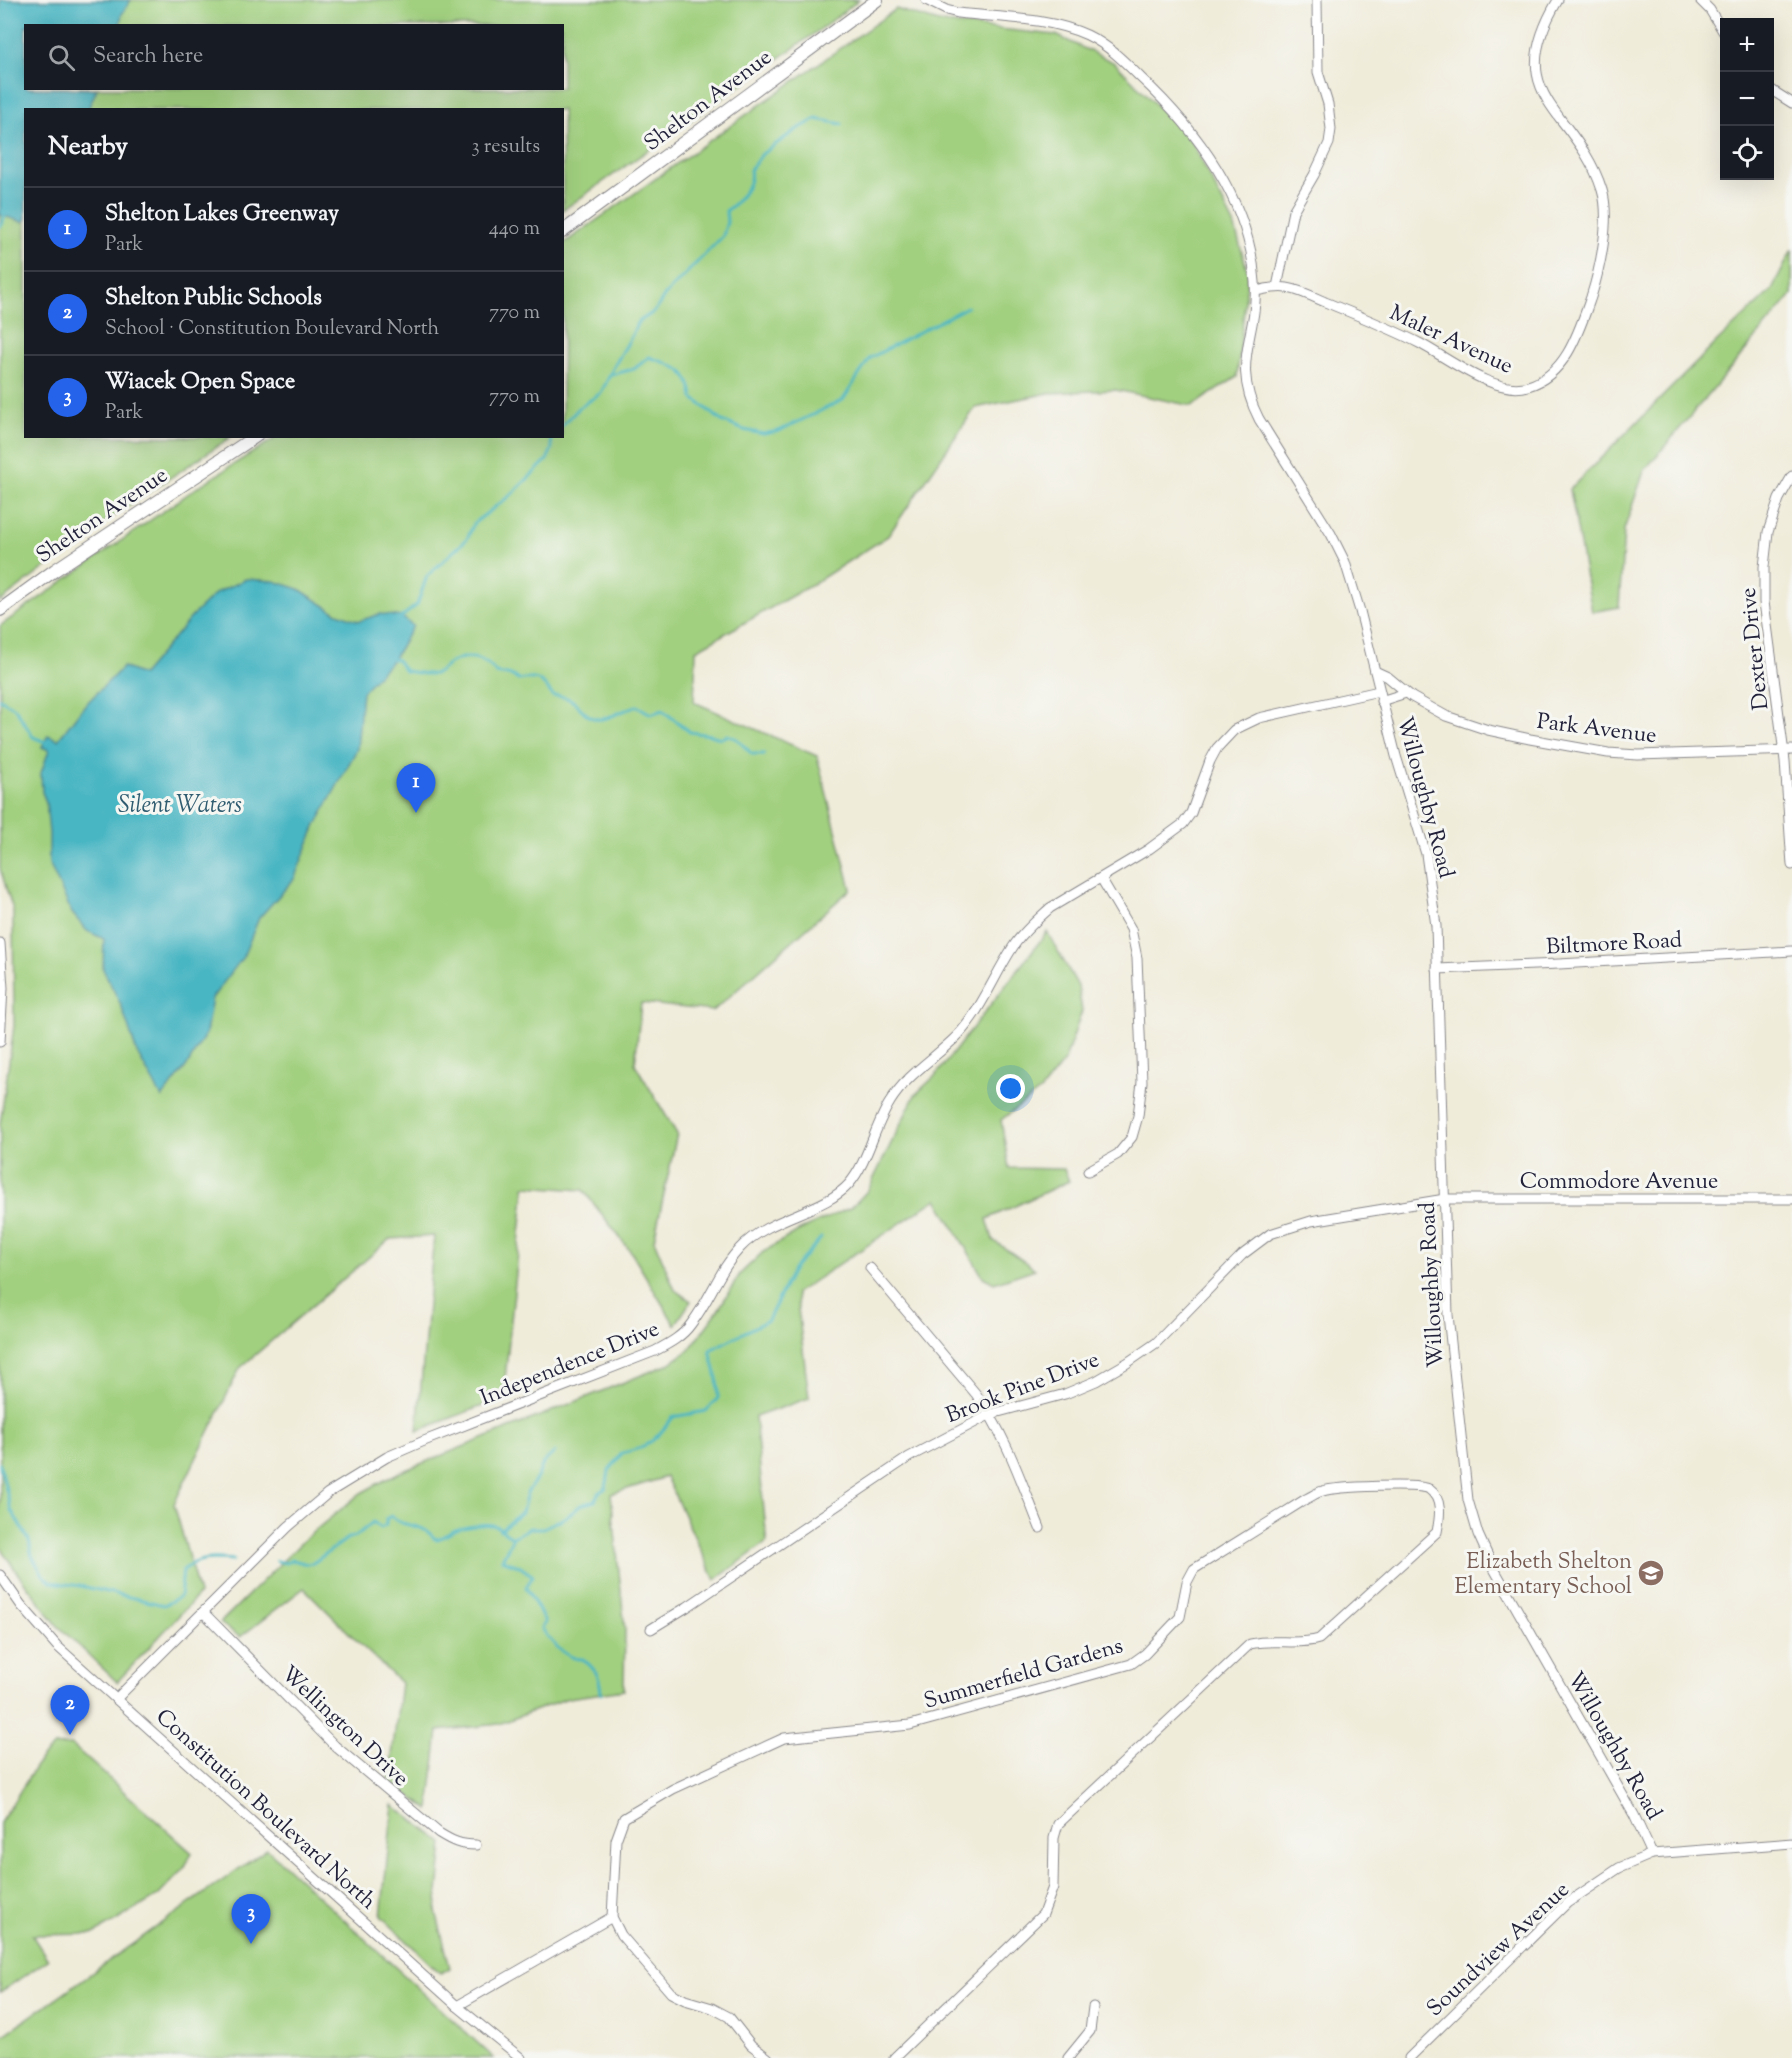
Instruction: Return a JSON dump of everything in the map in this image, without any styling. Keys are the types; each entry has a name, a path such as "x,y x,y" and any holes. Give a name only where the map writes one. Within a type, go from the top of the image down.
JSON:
{"main road":[{"name":"Shelton Avenue","path":"564,231 877,0"},
{"name":"Shelton Avenue","path":"0,610 92,544 253,438"}],"street":[{"name":"Willoughby Road","path":"926,0 958,14 1038,21 1064,27 1088,36 1116,54 1173,110 1198,140 1212,161 1236,208 1252,257 1256,291 1245,357 1245,376 1250,399 1271,438 1332,534 1346,562 1396,756 1430,869 1436,926 1449,1323 1464,1475 1473,1516 1493,1567 1634,1815 1652,1854"},
{"path":"1277,287 1293,211 1329,143 1331,129 1328,104 1318,72 1317,0"},
{"name":"Maler Avenue","path":"1256,291 1277,287 1289,288 1418,343 1487,381 1504,387 1512,389 1528,386 1555,370 1561,364 1575,338 1591,296 1602,248 1606,212 1603,192 1588,158 1545,96 1536,72 1539,40 1558,0"},
{"path":"1700,0 1720,25"},
{"path":"1774,92 1792,103"},
{"name":"Dexter Drive","path":"1792,476 1779,499 1768,532 1764,567 1764,602 1788,750 1792,865"},
{"name":"Park Avenue","path":"1375,671 1388,677 1406,693 1437,711 1470,725 1530,739 1608,753 1670,755 1788,750"},
{"path":"1380,696 1406,693"},
{"name":"Independence Drive","path":"116,1699 288,1527 328,1493 367,1468 424,1441 655,1351 681,1335 692,1324 726,1265 744,1244 772,1224 828,1199 849,1184 857,1173 888,1105 899,1087 957,1036 969,1021 1017,941 1050,908 1170,836 1183,824 1194,806 1214,754 1226,736 1234,729 1259,718 1380,696"},
{"path":"1088,1171 1118,1154 1132,1137 1138,1116 1142,1082 1137,958 1131,929 1101,878"},
{"path":"0,943 3,988 0,1042"},
{"name":"Biltmore Road","path":"1437,969 1792,951"},
{"name":"Commodore Avenue","path":"1445,1199 1792,1199"},
{"name":"Brook Pine Drive","path":"651,1629 909,1457 991,1414 1065,1394 1096,1381 1127,1364 1156,1343 1242,1255 1270,1234 1311,1221 1445,1199"},
{"path":"870,1268 991,1414 1005,1439 1040,1528"},
{"name":"Summerfield Gardens","path":"612,1917 616,1840 624,1818 673,1789 784,1738 910,1725 1131,1664 1145,1654 1180,1617 1187,1582 1194,1569 1306,1499 1323,1490 1408,1485 1428,1487 1438,1498 1440,1518 1437,1532 1319,1639 1304,1643 1263,1641 1250,1644 1058,1824 1054,1838 1053,1887 1043,1914 894,2058"},
{"name":"Constitution Boulevard North","path":"0,1575 21,1605 50,1639 457,2006 521,2058"},
{"name":"Wellington Drive","path":"202,1612 335,1746 439,1833 453,1842 476,1845"},
{"name":"Soundview Avenue","path":"1409,2058 1568,1903 1618,1869 1652,1854 1792,1843"},
{"path":"457,2006 612,1917 621,1935 671,1993 712,2008 729,2017 751,2045 768,2058"},
{"path":"1068,2058 1090,2031 1094,2007"}],"green space":[{"path":"0,0 859,0 564,209 564,108 24,108 24,438 230,438 109,519 0,602"},
{"path":"896,9 942,23 1056,35 1115,63 1191,140 1234,224 1248,273 1237,377 1192,406 1116,390 1049,393 975,408 888,536 813,584 696,650 694,702 817,756 851,889 713,1011 641,1003 635,1064 677,1134 654,1240 675,1290 691,1301 675,1325 631,1252 583,1190 525,1186 503,1398 417,1431 434,1236 390,1239 240,1368 174,1504 199,1594 117,1682 58,1626 0,1547 0,1125 14,1026 13,910 0,869 0,626 199,486 275,438 564,438 564,243"},
{"path":"1792,250 1792,295 1644,471 1624,530 1619,607 1592,612 1570,489 1772,290"},
{"path":"1047,932 1078,986 1082,1011 1065,1060 1041,1090 1001,1120 1009,1168 1064,1169 1069,1181 987,1219 993,1240 1035,1269 994,1283 983,1277 937,1199 796,1293 809,1398 755,1417 767,1542 715,1580 666,1477 611,1494 625,1630 624,1690 568,1698 499,1724 438,1731 429,1810 389,1780 401,1683 304,1588 240,1637 220,1623 307,1537 361,1493 398,1473 669,1364 689,1350 717,1312 740,1274 763,1252 798,1231 852,1207 868,1190 915,1095 936,1075"},
{"path":"72,1745 192,1853 183,1870 158,1896 94,1934 32,1935 48,1960 0,1992 0,1823 41,1758 54,1746"},
{"path":"393,1805 443,1843 436,1911 450,1968 440,1973 381,1916"},
{"path":"267,1849 494,2058 0,2058 0,2038"}],"water":[{"path":"0,0 131,0 122,14 120,24 24,24 24,90 97,90 88,108 24,108 24,221 0,215"},
{"name":"Silent Waters","path":"246,579 274,581 299,589 335,612 359,621 380,614 402,617 413,626 394,658 362,692 357,749 316,825 294,879 259,918 243,957 212,998 206,1033 188,1064 162,1098 137,1053 121,1005 103,969 104,939 87,931 72,913 49,863 49,833 41,773 49,750 42,747 48,735 58,740 84,706 123,667 142,675 194,614 216,593"}],"waterway":[{"path":"610,375 637,323 655,311 665,295 723,236 727,222 726,211 747,188 751,176 750,170 762,154 816,119 842,124"},
{"path":"0,226 6,214"},
{"path":"564,424 580,407 601,393 610,375 634,369 649,357 673,366 684,374 693,398 722,421 744,430 763,434 779,431 843,400 870,358 967,307"},
{"path":"399,619 417,605 427,576 467,539 474,523 511,495 547,460 552,449 552,438"},
{"path":"391,658 397,660 405,671 423,674 439,672 456,660 475,658 487,663 496,673 513,676 518,680 539,680 553,696 569,699 586,714 597,719 606,718 637,706 651,714 662,710 690,732 721,738 728,735 737,739 752,754 764,754"},
{"path":"0,699 15,708 33,737 48,743"},
{"path":"277,1561 286,1563 293,1560 307,1564 313,1563 348,1538 356,1536 373,1522 381,1528 386,1525 386,1519 391,1516 401,1523 424,1529 435,1539 456,1530 483,1525 494,1525 513,1537 530,1528 543,1528 568,1516 581,1505 595,1501 598,1493 606,1488 609,1471 622,1453 639,1448 651,1441 673,1417 706,1411 718,1398 717,1378 710,1350 768,1320 793,1270 821,1238"},
{"path":"500,1530 522,1512 527,1493 543,1463 555,1452"},
{"path":"0,1464 11,1510 29,1540 32,1556 43,1575 51,1582 81,1586 164,1605 180,1597 183,1570 189,1566 206,1559 233,1560"},
{"path":"513,1537 502,1560 519,1566 533,1576 526,1587 545,1622 542,1628 559,1649 571,1657 583,1659 592,1667 599,1678 601,1694"}],"place":[{"name":"Shelton Lakes Greenway","path":"416,813"},
{"name":"Elizabeth Shelton Elementary School","path":"1651,1573"},
{"name":"Shelton Public Schools","path":"70,1735"},
{"name":"Wiacek Open Space","path":"251,1944"}]}
